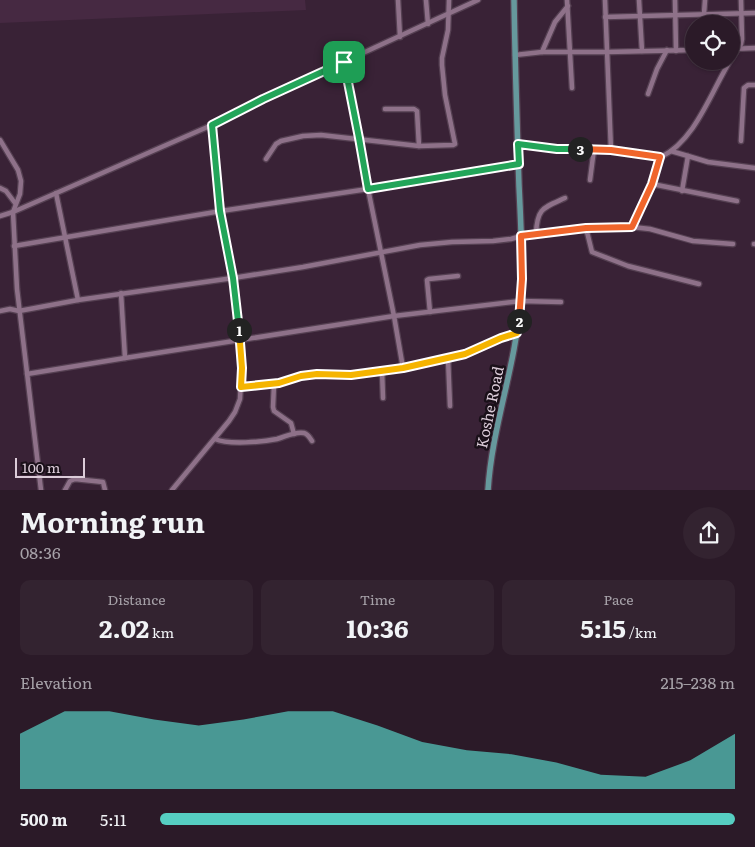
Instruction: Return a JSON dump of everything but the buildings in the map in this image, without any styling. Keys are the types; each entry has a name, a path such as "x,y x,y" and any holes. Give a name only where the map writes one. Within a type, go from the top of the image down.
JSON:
{"main road":[{"name":"Koshe Road","path":"488,490 492,452 517,333 522,279 514,0"}],"street":[{"path":"398,0 400,36"},
{"path":"426,0 428,24"},
{"path":"266,159 276,144 281,141 313,135 359,138 419,146 455,144 445,95 442,64 448,30 449,0"},
{"path":"0,216 212,125 263,99 478,0"},
{"path":"605,0 611,150"},
{"path":"639,0 642,51"},
{"path":"675,0 676,50"},
{"path":"704,14 705,0"},
{"path":"740,44 742,39 741,0"},
{"path":"542,52 555,22 568,3"},
{"path":"568,3 572,88"},
{"path":"606,17 755,13"},
{"path":"740,48 755,48"},
{"path":"648,94 666,50"},
{"path":"515,55 542,52 685,50"},
{"path":"344,62 403,368"},
{"path":"518,144 557,149 611,150 660,157 671,151 686,137 725,70"},
{"path":"741,141 744,88 748,85 755,85"},
{"path":"384,109 414,109 417,111 419,146"},
{"path":"172,490 215,439 235,412 240,399 240,341 233,278 220,211 212,125"},
{"path":"0,140 20,176 21,188 13,212 14,246 19,311 41,490"},
{"path":"590,180 594,149"},
{"path":"671,151 708,162 755,168"},
{"path":"682,191 688,156"},
{"path":"632,227 652,184 660,157"},
{"path":"14,246 220,211 519,164"},
{"path":"652,184 737,201"},
{"path":"0,188 6,191 15,203"},
{"path":"56,193 78,300"},
{"path":"536,234 536,220 543,209 565,198"},
{"path":"0,311 8,309 19,311 78,300 233,278 420,245 493,240 586,228 632,227 650,229 693,241 733,244"},
{"path":"586,228 592,252 596,254 628,266 699,284"},
{"path":"430,312 427,280 458,276"},
{"path":"121,294 125,358"},
{"path":"27,374 394,316 520,301 561,302"},
{"path":"241,387 274,384 301,376 317,374 351,375 403,368 465,354 517,333"},
{"path":"448,358 450,406"},
{"path":"382,370 383,398"},
{"path":"274,384 274,411 291,423 294,434"},
{"path":"215,439 225,442 254,442 304,433 312,441"},
{"path":"65,490 70,481 75,479 103,482 105,490"}],"shaded area":[{"path":"0,0 305,0 306,10 0,23"}],"route":[{"path":"344,62 368,189 519,164 518,144 557,149 611,150 660,157 655,176 632,227 586,228 521,236 522,279 517,333 465,354 403,368 351,375 317,374 301,376 279,383 241,387 240,341 233,278 220,211 212,125 344,62"}]}
